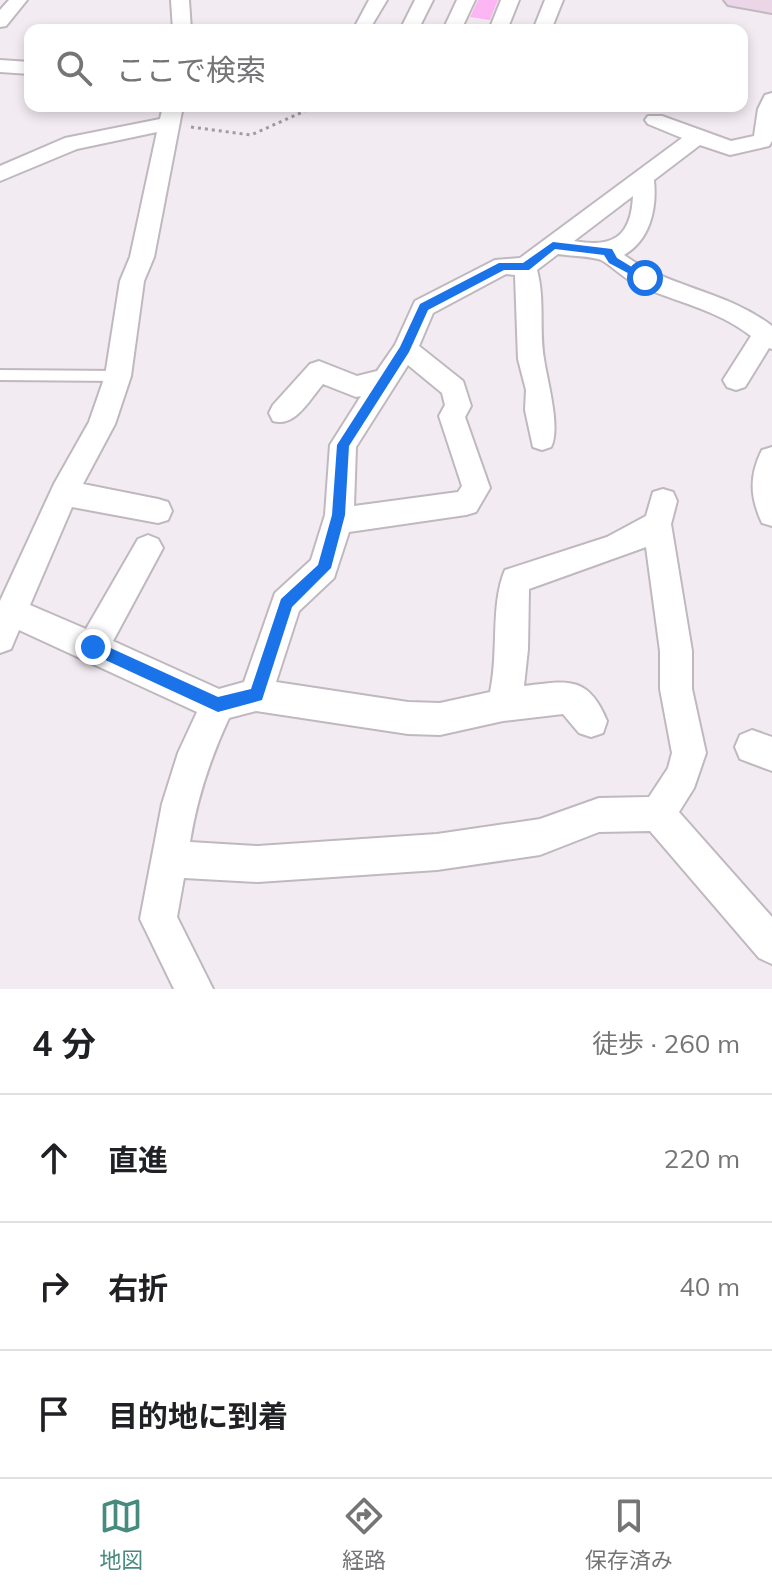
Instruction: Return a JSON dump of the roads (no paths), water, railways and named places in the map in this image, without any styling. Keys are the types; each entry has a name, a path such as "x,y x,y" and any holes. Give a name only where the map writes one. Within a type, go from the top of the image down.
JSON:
{"street":[{"path":"0,22 18,0"},
{"path":"180,0 182,24"},
{"path":"364,24 378,0"},
{"path":"412,24 424,0"},
{"path":"455,24 466,0"},
{"path":"500,24 510,0"},
{"path":"544,24 554,0"},
{"path":"736,0 772,6"},
{"path":"0,66 24,68"},
{"path":"655,120 730,148 762,141 767,133 767,109 772,99"},
{"path":"0,174 72,143 171,115 142,257 132,281 118,376 102,424 64,493 6,624 93,647 218,705 256,695 408,718 440,719 503,705 570,697 591,721"},
{"path":"256,695 286,603 324,568 337,521 343,445 405,349 424,307 503,266 525,267 697,137"},
{"path":"553,245 616,250 636,232 642,219 646,198 643,179"},
{"path":"608,251 613,260 645,278 721,305 768,337 736,380"},
{"path":"525,267 529,284 531,359 539,390 542,439"},
{"path":"337,521 466,503 476,488 452,416 458,406 454,388 405,349"},
{"path":"282,413 319,371 356,387 387,378"},
{"path":"772,458 764,493 772,514"},
{"path":"64,493 158,511"},
{"path":"503,705 509,685 512,593 516,580 619,545 660,512 676,651 676,689 689,753 682,776 658,814"},
{"path":"93,647 148,548"},
{"path":"194,989 158,919 179,804 195,753 218,705"},
{"path":"171,859 258,864 437,852 540,837 599,815 658,814 772,945"}],"lane":[{"path":"0,375 118,376"}]}
